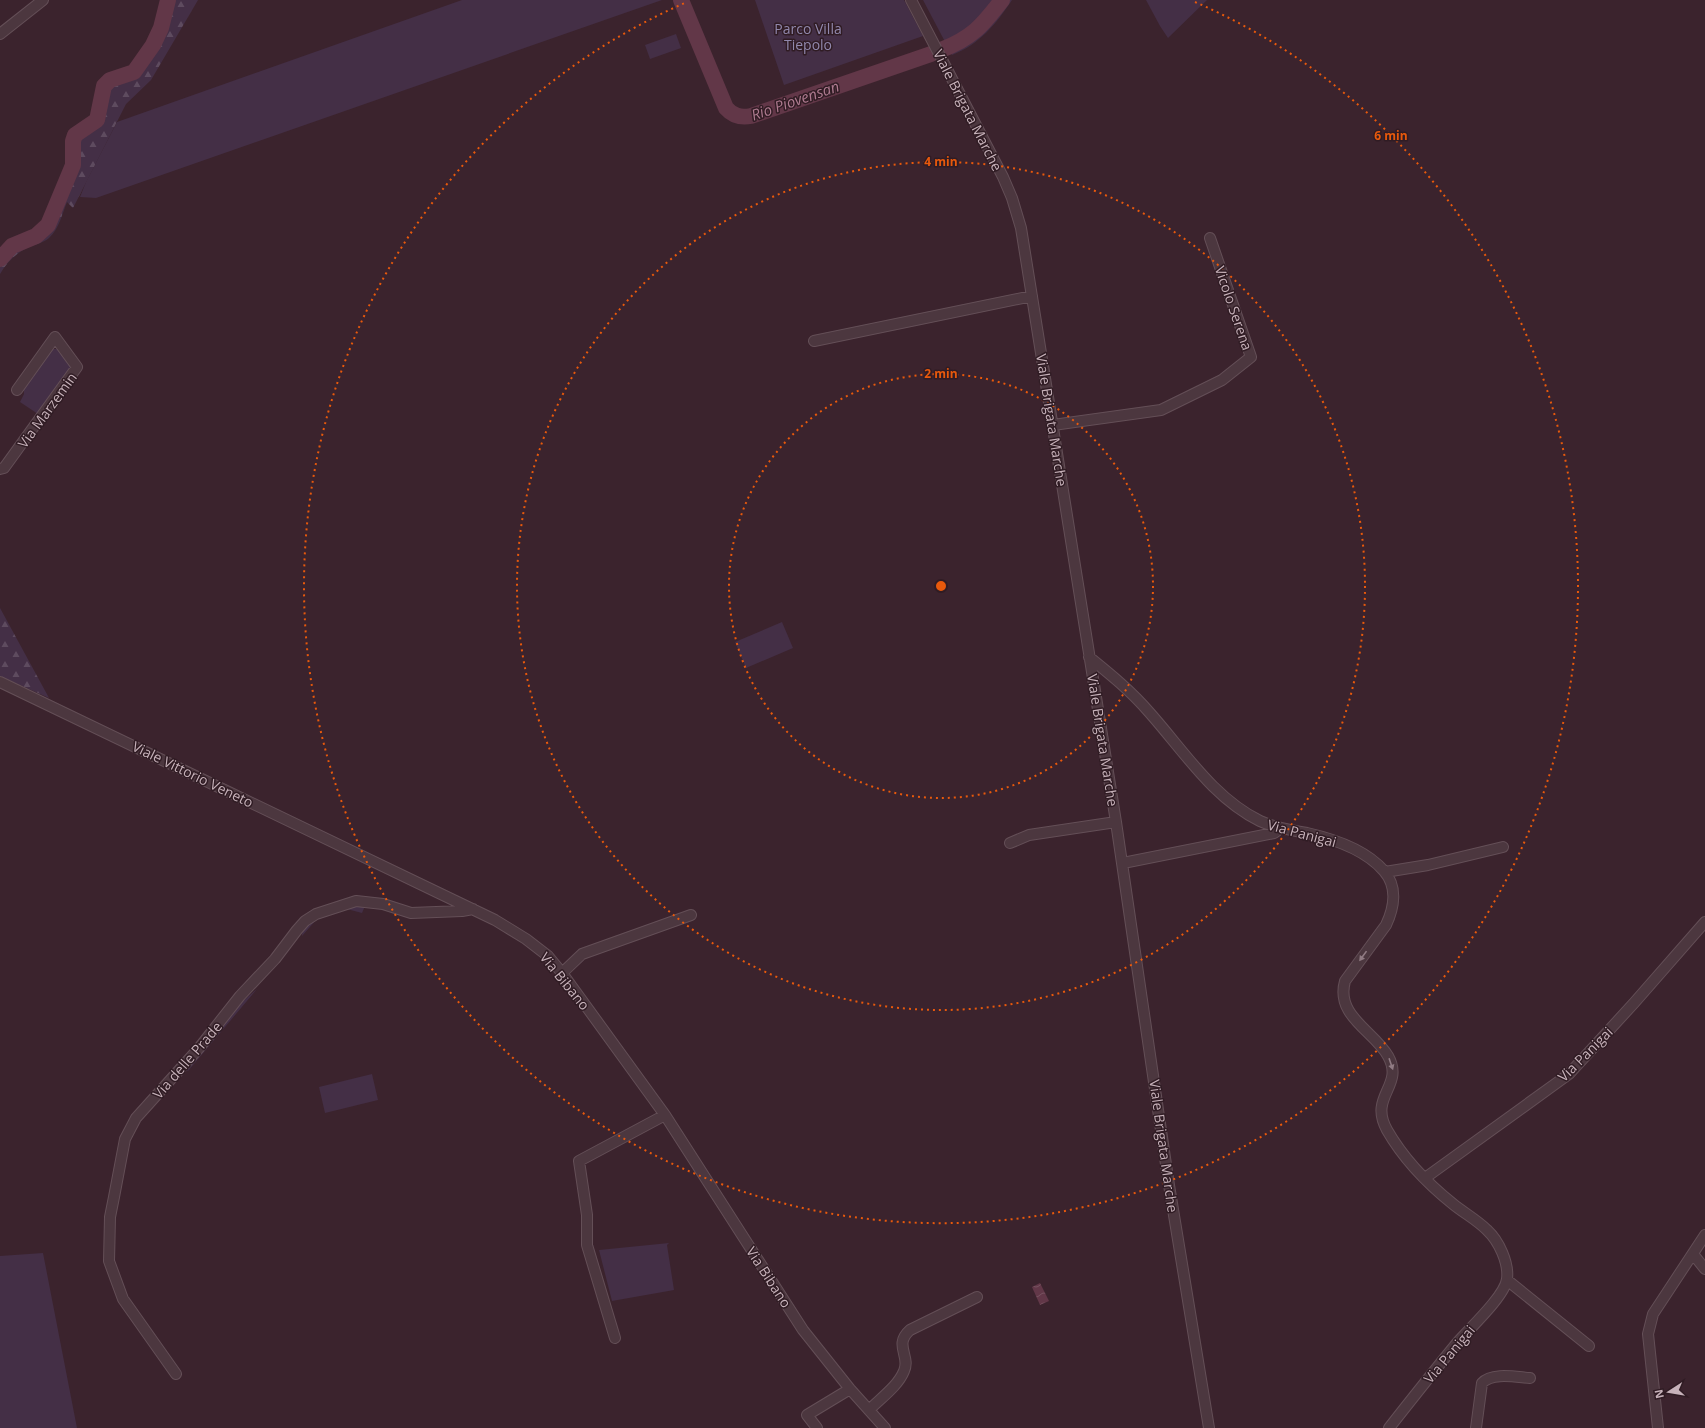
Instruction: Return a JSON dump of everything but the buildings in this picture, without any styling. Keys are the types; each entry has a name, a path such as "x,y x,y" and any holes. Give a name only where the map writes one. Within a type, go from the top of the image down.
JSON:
{"street":[{"path":"0,34 43,0"},
{"name":"Viale Brigata Marche","path":"911,0 1003,177 1012,198 1021,228 1123,863 1170,1186 1209,1428"},
{"name":"Vicolo Serena","path":"1053,425 1161,410 1222,380 1251,357 1210,238"},
{"path":"814,341 1032,296"},
{"name":"Via Marzemin","path":"0,469 4,468 77,367 55,337 17,390"},
{"name":"Via Panigai","path":"1089,657 1118,680 1148,710 1208,781 1227,800 1245,813 1271,826 1316,835 1342,843 1367,857 1385,872 1392,888 1394,906 1386,925 1345,982 1343,996 1348,1010 1386,1052 1391,1061 1393,1076 1382,1101 1380,1110 1386,1129 1402,1152 1425,1178 1453,1204 1487,1230 1494,1238 1503,1256 1507,1271 1507,1280 1497,1298 1457,1342 1388,1428"},
{"name":"Viale Vittorio Veneto","path":"0,682 385,866"},
{"path":"1010,843 1029,835 1116,822"},
{"path":"1123,863 1274,833 1277,831"},
{"path":"1385,872 1432,864 1503,847"},
{"name":"Via Bibano","path":"385,866 496,920 526,939 548,956 562,973 665,1115 803,1330 850,1389 885,1428"},
{"name":"Via delle Prade","path":"176,1374 123,1299 109,1261 110,1217 126,1139 136,1118 199,1048 240,996 276,959 297,930 305,921 316,914 356,901 383,904 411,912 462,911 473,909"},
{"path":"562,973 582,954 691,915"},
{"name":"Via Panigai","path":"1425,1178 1569,1074 1705,922"},
{"path":"615,1338 587,1245 587,1215 579,1161 665,1115"},
{"path":"1658,1428 1648,1334 1649,1324 1653,1314 1705,1235"},
{"path":"1693,1254 1705,1268"},
{"path":"1507,1280 1589,1346"},
{"path":"869,1410 895,1384 905,1370 902,1345 903,1338 906,1333 977,1297"},
{"path":"1476,1428 1482,1383 1485,1380 1493,1377 1530,1378"},
{"path":"817,1428 807,1415 850,1389"}],"green space":[{"path":"161,0 198,0 151,80 126,104 73,208 67,202 58,226 49,238 24,249 9,262 0,274 0,249 9,240 32,230 43,222 67,166 67,141 69,132 77,125 92,118 97,89 102,79 112,73 130,67 148,42 155,27"},
{"path":"462,0 662,0 96,198 80,197 86,182 117,122"},
{"name":"Parco Villa Tiepolo","path":"755,0 904,0 923,36 784,85"},
{"path":"923,0 1012,0 1000,17 979,39 952,55"},
{"path":"1146,0 1207,0 1168,38"},
{"path":"676,34 681,48 650,59 645,45"},
{"path":"53,349 58,349 72,367 38,414 20,402 24,394 24,385"},
{"path":"0,608 49,698 0,676"},
{"path":"782,622 793,648 746,668 735,642"},
{"path":"360,902 365,906 362,913 347,909 316,920 302,936 303,924"},
{"path":"257,989 188,1071 185,1069 221,1020"},
{"path":"372,1074 378,1100 325,1113 319,1087"},
{"path":"669,1243 667,1245 674,1290 612,1301 599,1250"},
{"path":"43,1253 77,1428 0,1428 0,1256"}],"water":[{"path":"1040,1283 1049,1301 1040,1305 1032,1287"}],"waterway":[{"name":"Rio Piovensan","path":"0,259 12,246 36,236 48,225 73,165 73,141 75,135 97,120 104,86 110,80 134,72 153,45 161,28 168,0"},
{"name":"Rio Piovensan","path":"681,0 726,108 734,115 743,117 751,116 931,54"},
{"name":"Rio Piovensan","path":"941,50 969,36 982,24 1002,0"}]}
